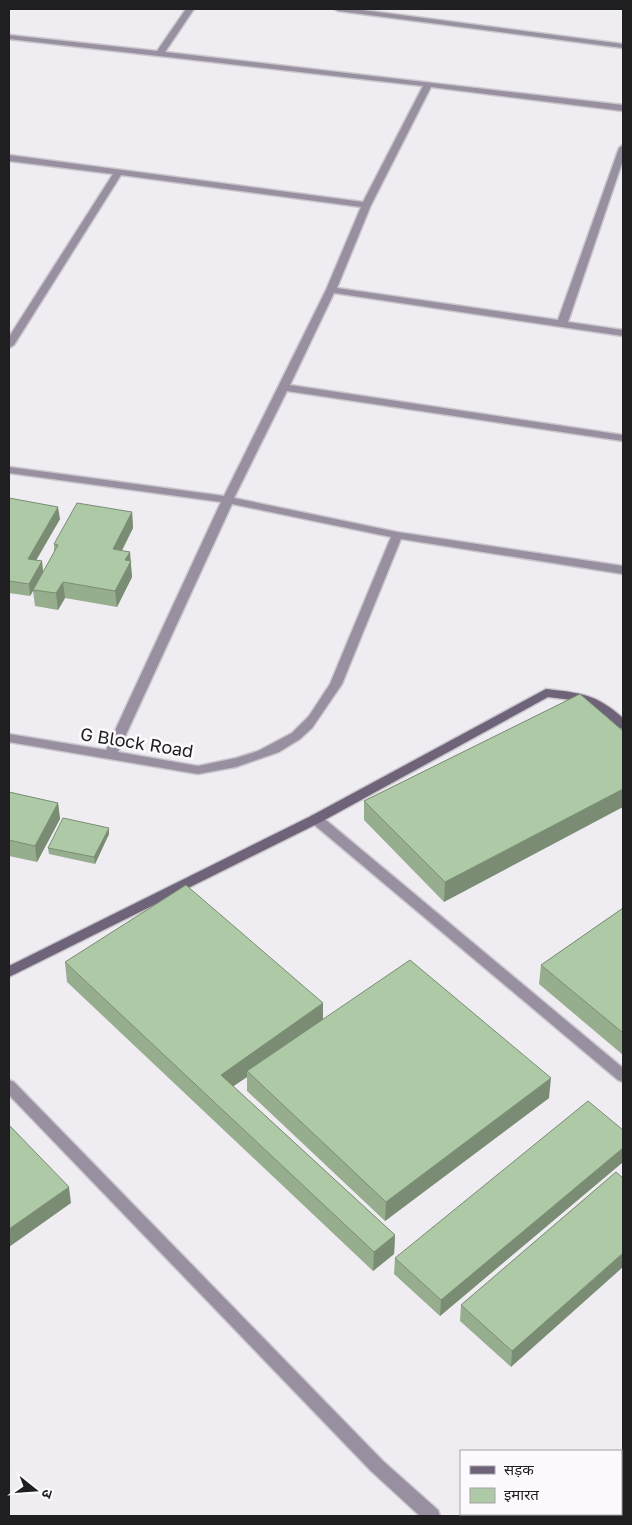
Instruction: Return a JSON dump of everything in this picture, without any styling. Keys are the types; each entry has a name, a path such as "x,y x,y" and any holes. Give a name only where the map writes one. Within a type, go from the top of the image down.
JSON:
{"street":[{"path":"159,55 190,9"},
{"path":"338,9 384,12 623,46"},
{"path":"9,37 623,108"},
{"path":"110,756 228,500 331,290 366,205 428,84"},
{"path":"562,324 623,148"},
{"path":"9,158 366,205"},
{"path":"9,345 118,173"},
{"path":"331,290 623,333"},
{"path":"284,386 623,438"},
{"path":"9,470 228,500 397,534 623,570"},
{"name":"G Block Road","path":"9,738 198,770 228,766 266,752 296,736 323,706 336,684 397,534"},
{"path":"9,972 316,819 518,706 546,693 583,697 610,713 623,725"},
{"path":"316,819 623,1076"},
{"path":"9,1086 377,1466 432,1516"}],"building":[{"path":"9,498 58,507 28,559 42,561 29,584 9,581"},
{"path":"77,503 132,512 113,549 130,552 125,560 131,561 115,591 63,582 56,593 33,590 58,545 54,544"},
{"path":"580,694 623,731 623,789 445,882 364,801"},
{"path":"9,792 58,803 35,846 9,840"},
{"path":"63,818 109,828 94,857 48,848"},
{"path":"186,885 323,1003 221,1075 395,1235 374,1252 65,962"},
{"path":"623,908 623,1033 541,965"},
{"path":"410,960 551,1078 386,1202 247,1071"},
{"path":"588,1101 623,1130 623,1148 441,1300 395,1258"},
{"path":"9,1125 69,1187 9,1229"},
{"path":"616,1172 623,1178 623,1253 512,1351 461,1305"}]}
